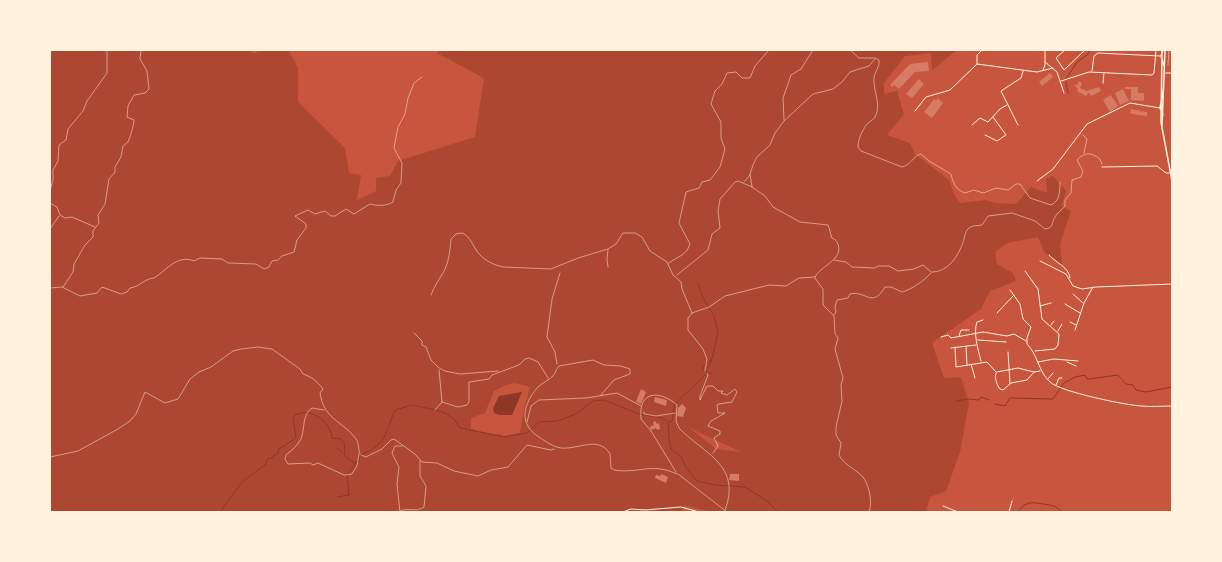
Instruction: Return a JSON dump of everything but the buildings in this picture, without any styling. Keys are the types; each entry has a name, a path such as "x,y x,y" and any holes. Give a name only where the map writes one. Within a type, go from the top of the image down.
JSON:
{"main road":[{"path":"1163,50 1161,56 1160,108 1162,128 1172,181"},
{"path":"1162,128 1164,90 1163,50"},
{"path":"1161,56 1164,66"},
{"path":"1163,115 1160,108 1164,90"}],"street":[{"path":"915,111 926,97 950,90 977,64 977,55 982,50"},
{"path":"1041,71 1045,68 1045,50"},
{"path":"1065,50 1056,58 1064,70 1085,50"},
{"path":"1115,54 1116,50"},
{"path":"1135,54 1136,50"},
{"path":"1061,81 1092,72 1153,74 1156,50"},
{"path":"1092,72 1095,54 1135,54 1161,56"},
{"path":"1045,62 1057,72 1064,93"},
{"path":"977,64 1023,71 1041,71 1053,68"},
{"path":"1018,125 1001,91 1021,78 1023,71"},
{"path":"1161,72 1172,73"},
{"path":"1103,83 1104,73"},
{"path":"1037,180 1053,169 1087,124 1130,103 1160,108"},
{"path":"972,125 980,118 988,122 1000,109 1008,105"},
{"path":"985,135 997,141 1006,135 993,117"},
{"path":"1102,167 1157,166 1166,173 1170,173"},
{"path":"1048,255 1070,273 1070,279"},
{"path":"1040,260 1066,274 1073,286 1082,289 1094,287 1172,284"},
{"path":"1025,271 1038,289 1042,319 1058,331"},
{"path":"1075,330 1084,303 1094,287"},
{"path":"1010,290 1020,304 1023,319 1031,327 1026,341"},
{"path":"1073,294 1077,299 1084,303"},
{"path":"997,313 1014,295"},
{"path":"1040,306 1051,303"},
{"path":"1065,304 1080,313"},
{"path":"981,361 977,345 976,324 983,320"},
{"path":"1051,326 1054,321"},
{"path":"1070,322 1076,326"},
{"path":"1034,351 1055,348 1058,342 1058,331 1062,324"},
{"path":"960,336 961,330 969,330"},
{"path":"941,337 947,335 951,338 983,332 1008,336 1014,334 1026,341 1034,351 1041,371 1047,380 1055,386 1125,404 1140,406 1172,406"},
{"path":"977,340 1006,342"},
{"path":"951,348 977,345"},
{"path":"966,346 967,364"},
{"path":"955,347 956,366 981,361 989,363 996,372 995,378 1000,389 1004,390 1011,383 1028,380 1034,372"},
{"path":"1008,352 1011,383"},
{"path":"1038,362 1054,360 1067,361 1073,359 1078,361"},
{"path":"1067,361 1076,366"},
{"path":"971,363 974,378"},
{"path":"996,372 1018,368 1034,372 1041,371"},
{"path":"1047,380 1053,373"},
{"path":"1055,386 1059,378 1062,378"},
{"path":"1008,512 1012,501"},
{"path":"943,506 958,512"},
{"path":"623,512 631,509 645,510 681,507 699,512"}],"lane":[{"path":"1168,65 1169,50"},
{"path":"601,395 614,380 630,374 630,369 620,366 604,366 593,360 558,367 552,376 538,387 530,399 525,410 525,422 531,431 556,446 566,448 589,444 603,447 610,454 610,468 614,470 659,468 677,474"},
{"path":"525,422 527,422 531,406 539,400 586,398 601,395 621,394 642,407"},
{"path":"725,510 728,485 726,474 722,466 710,453 679,428 676,420 676,404 671,400 652,394 646,398 642,407 640,417 641,421 651,431 677,474 685,482 727,512"}],"path":[{"path":"50,191 53,180 53,170 58,161 59,145 66,140 68,129 83,111 87,101 107,73 107,50"},
{"path":"62,287 69,280 73,272 74,264 85,245 92,237 95,228 99,223 98,215 106,204 109,179 115,172 115,167 121,157 123,146 128,142 129,135 134,127 134,120 128,117 128,106 134,95 145,93 149,89 147,71 140,59 141,50"},
{"path":"668,264 674,259 682,256 690,244 679,223 686,192 700,188 702,182 710,180 720,167 725,149 721,138 721,122 711,104 715,91 722,84 727,72 736,72 742,78 750,78 755,66 769,50"},
{"path":"784,121 783,98 791,76 801,70 813,50"},
{"path":"850,50 859,58 875,58 879,60 874,76 878,98 877,113 875,118 868,123 860,136 858,147 861,151 902,166 908,165 918,154 921,154 951,174 954,184 959,190 965,193 974,190 983,193 996,188 1008,190 1016,184 1020,184 1030,198 1051,205 1056,203 1060,192 1060,182"},
{"path":"743,183 747,180 757,157 770,145 775,133 784,121 812,94 833,89 842,82 850,72 869,66 875,58"},
{"path":"50,288 62,287 80,296 97,293 102,287 121,294 150,278 154,278 172,263 188,258 194,261 200,258 222,259 228,263 256,264 264,269 268,267 272,261 278,260 282,256 294,252 297,240 306,228 306,224 295,216 308,210 315,214 325,211 332,216 335,216 346,208 354,214 370,204 377,206 390,204 393,202 396,190 401,183 402,163 394,148 398,127 405,114 408,98 414,83 422,77"},
{"path":"834,260 846,262 852,267 875,268 878,266 889,266 898,271 914,269 923,265 932,272 940,272 949,266 960,249 965,234 969,228 982,225 988,216 1012,213 1035,221 1045,229 1050,228 1055,215 1065,206 1065,200 1071,193 1072,180 1081,177 1084,170 1077,160 1084,154 1087,139 1082,134"},
{"path":"1084,154 1095,154 1100,159 1102,167"},
{"path":"750,174 752,187"},
{"path":"676,276 679,272 685,270 708,250 710,245 710,236 720,228 718,211 720,199 735,182 743,183 752,187 765,196 773,207 800,222 828,225 838,246 838,254 834,260 818,272 815,277"},
{"path":"50,203 57,207 60,215 65,218 72,217 95,228"},
{"path":"50,229 60,215"},
{"path":"431,295 436,282 443,274 449,255 451,239 460,233 468,235 474,248 485,260 503,267 551,269 578,258 608,249 616,244 623,233 635,233 642,238 650,251 668,264 673,275 676,276 681,282 682,289 692,312"},
{"path":"608,249 608,267"},
{"path":"869,512 871,494 862,476 849,467 839,454 841,443 836,435 836,427 842,401 841,385 843,378 836,358 835,349 838,338 835,334 835,307 837,300 848,298 850,294 856,293 868,298 876,298 881,294 885,287 891,287 902,292 910,290 915,285 922,282 932,272"},
{"path":"558,367 555,352 547,338 552,299 560,273"},
{"path":"815,277 823,289 823,305 834,316"},
{"path":"705,371 707,358 699,341 688,330 688,318 692,312 708,307 725,296 769,285 786,286 799,278 815,277"},
{"path":"414,333 422,341 422,345 426,347 431,360 439,368 460,374 475,372 484,373 497,370 498,372"},
{"path":"50,457 78,452 130,421 136,414 145,392 165,404 174,401 180,396 190,379 227,355 241,349 258,347 272,349 300,370 303,374 314,379 323,389 320,393 321,402 326,410 337,423 356,439 360,454 357,466 352,474 345,475 318,463 287,463 285,459 286,455 295,448 301,439 306,413 312,408 326,410"},
{"path":"442,402 458,407 468,405 469,382 489,379 498,372 519,365 529,358 538,362 548,379"},
{"path":"439,368 438,378 442,402"},
{"path":"707,373 708,375 700,400 707,386 713,386 718,391 723,391 721,393 727,395 736,389 737,392 732,402 719,404 717,406 718,412 725,414 711,421 708,426 720,431 720,434 714,438 718,446 713,453 710,453"},
{"path":"435,410 442,402"},
{"path":"644,412 644,414 656,416 674,413"},
{"path":"360,454 366,457 382,449 392,439 404,445 422,462 437,463 454,471 478,476 491,470 508,467 527,445 551,450 556,446"},
{"path":"404,445 397,445 392,448 394,460 399,467 397,489 400,511 406,509 417,511 424,507 426,486 420,476 420,460"}],"shaded area":[{"path":"50,50 249,50 254,53 264,50 289,50 298,68 298,102 345,148 349,173 361,175 357,200 376,191 376,178 390,176 398,161 475,137 484,78 437,53 438,50 957,50 932,70 931,53 905,56 884,83 884,94 897,91 904,114 887,135 910,143 915,154 949,180 954,194 960,203 986,200 995,203 1016,204 1031,187 1047,193 1046,179 1053,176 1066,191 1061,206 1071,211 1060,244 1062,265 1044,252 1038,237 1007,243 995,252 997,264 1013,273 1016,281 990,291 981,309 932,343 944,378 961,377 969,403 960,452 946,491 930,497 926,512 733,512 730,510 728,512 711,512 684,505 682,512 50,512","holes":["515,383 530,387 520,433 503,436 501,434 493,434 471,429 471,418 485,413 494,391 506,385","690,428 741,452 716,449"]},
{"path":"522,392 512,415 499,415 494,413 493,408 499,396"}],"waterway":[{"path":"1066,79 1077,62 1087,55 1090,50"},
{"path":"1066,82 1068,93"},
{"path":"669,422 672,421 675,404 707,373 706,371 711,362 718,333 714,316 703,298 698,283"},
{"path":"703,370 703,367 711,359"},
{"path":"707,373 712,373"},
{"path":"995,404 1005,406 1010,398 1053,399 1064,383 1075,377 1085,375 1087,379 1118,375 1126,384 1133,385 1136,390 1146,392 1172,387"},
{"path":"956,401 968,399 979,400 981,397 989,400"},
{"path":"220,512 242,482 266,464 267,459 278,454 279,449 296,438 293,417 299,414 311,414 323,420 331,431 332,438 341,439 344,442 345,456 355,463 359,461 360,455 375,447 384,437 395,410 412,405 445,413 454,419 460,428 504,437 527,433 539,422 557,421 576,414 593,401 604,400 639,414 662,418 668,422 671,449 682,458 685,466 697,481 715,485 745,487 767,501 778,512"},
{"path":"337,448 342,452"},
{"path":"337,497 349,495 347,475 356,463"},
{"path":"1018,512 1029,503 1053,506 1062,512"}]}
